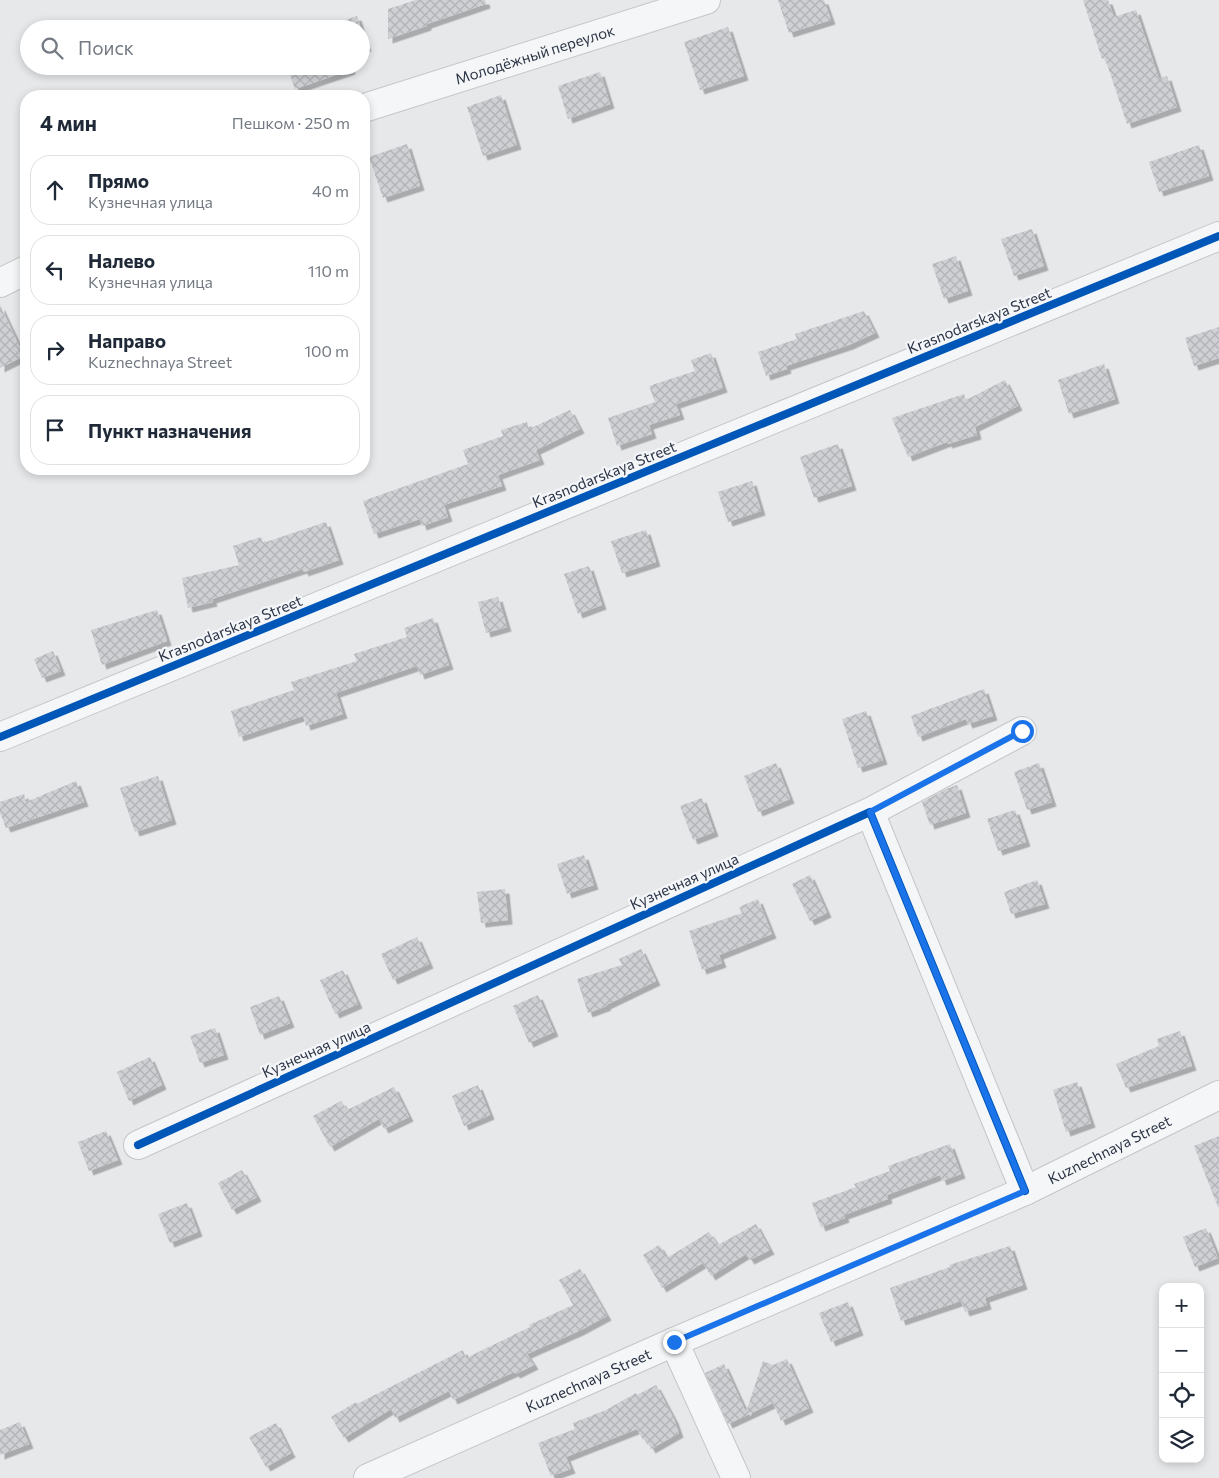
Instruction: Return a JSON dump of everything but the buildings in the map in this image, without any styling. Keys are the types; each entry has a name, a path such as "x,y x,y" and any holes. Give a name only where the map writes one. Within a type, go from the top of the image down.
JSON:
{"street":[{"name":"Молодёжный переулок","path":"370,106 706,0"},
{"name":"Krasnodarskaya Street","path":"0,737 1219,236"},
{"path":"0,283 20,273"},
{"name":"Кузнечная улица","path":"138,1145 870,812 1022,731"},
{"path":"870,812 1025,1191"},
{"name":"Kuznechnaya Street","path":"368,1478 674,1342 1025,1191 1219,1095"},
{"path":"674,1342 736,1478"}],"cycle path":[{"path":"0,737 1219,236"},
{"path":"138,1145 870,812 1025,1191"}],"route":[{"path":"674,1342 1025,1191 870,812 1022,731"}]}
